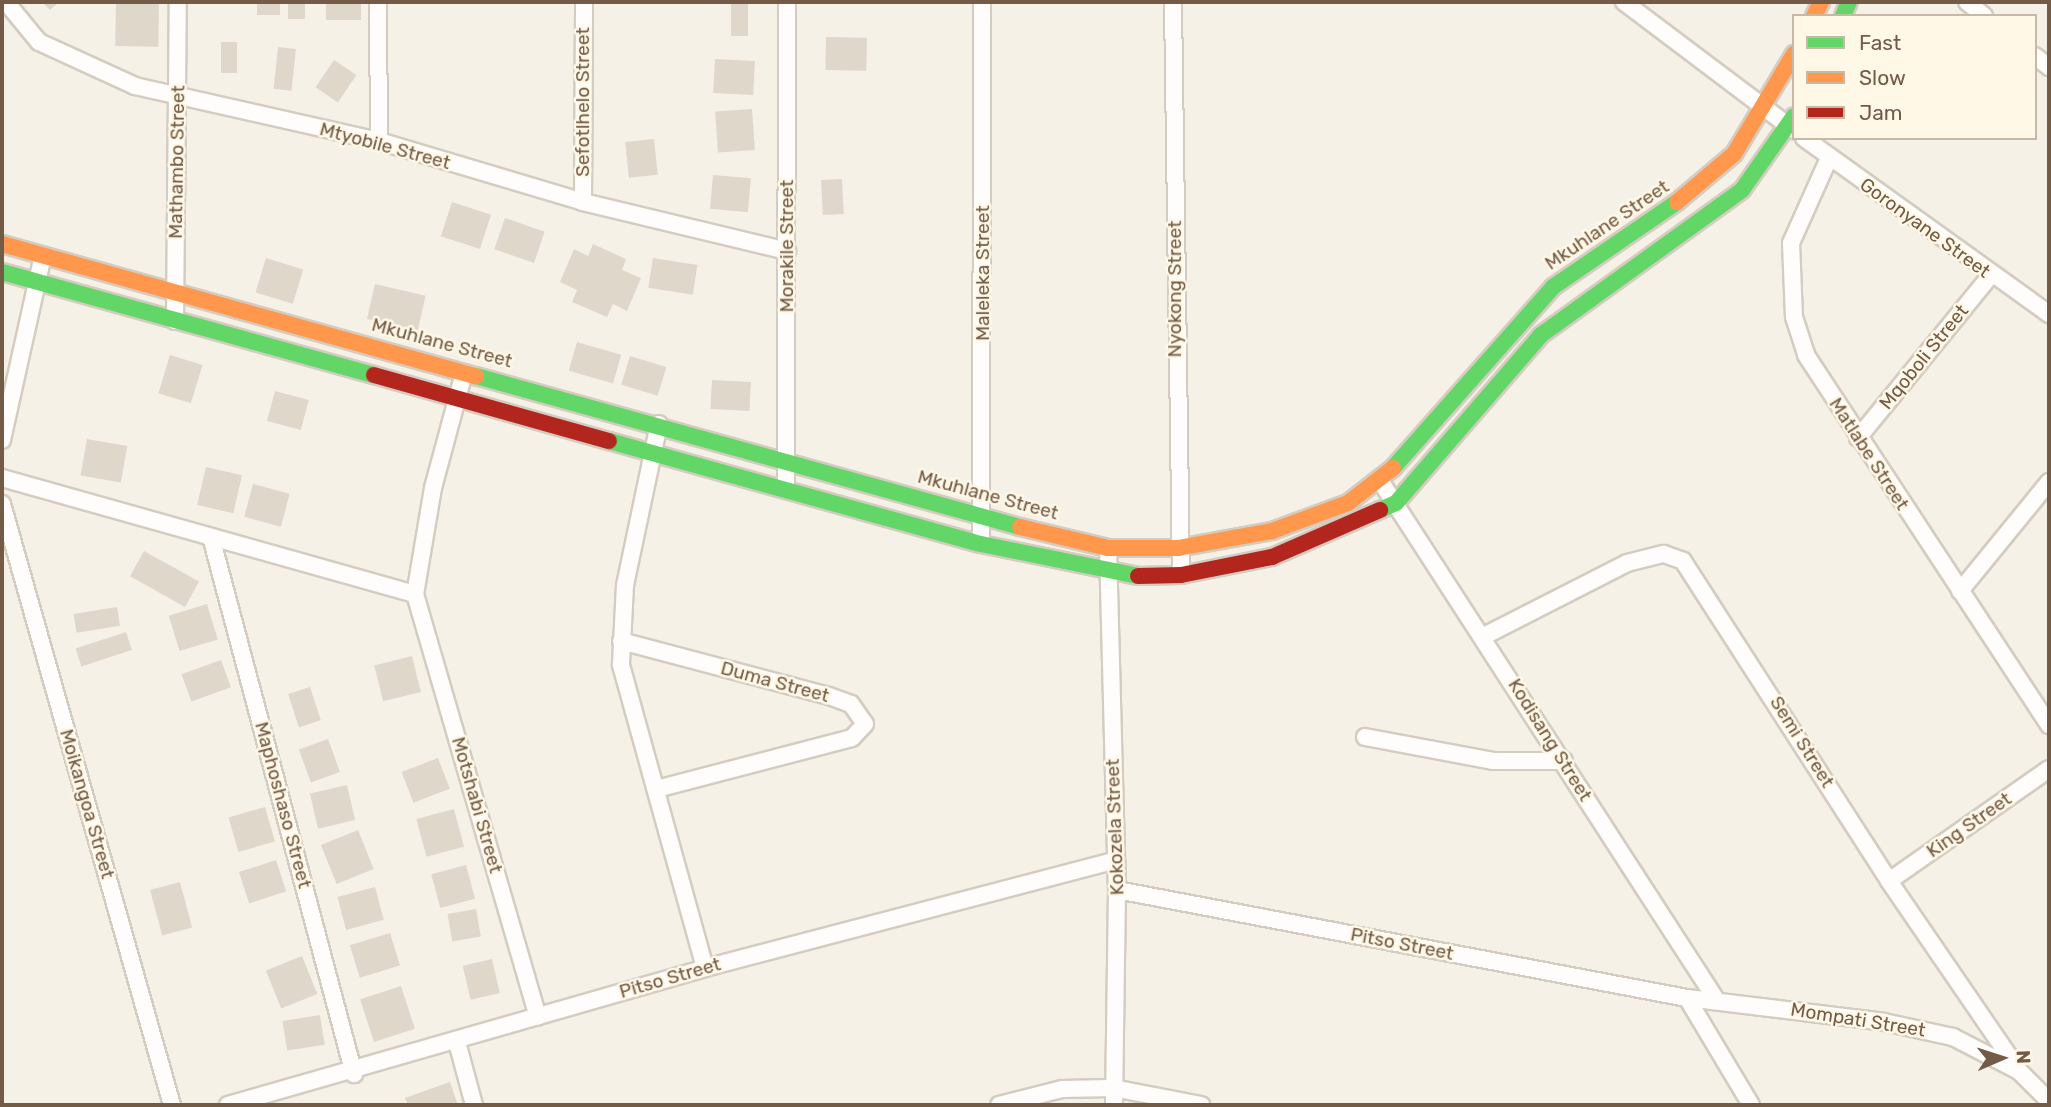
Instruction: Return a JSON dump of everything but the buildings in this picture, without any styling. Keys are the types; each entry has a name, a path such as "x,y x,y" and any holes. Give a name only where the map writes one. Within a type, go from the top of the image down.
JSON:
{"street":[{"name":"Mtyobile Street","path":"6,2 39,42 71,61 178,96 379,141 583,202 787,251"},
{"name":"Mathambo Street","path":"175,321 178,2"},
{"path":"378,2 379,141"},
{"name":"Sefotlhelo Street","path":"583,202 584,2"},
{"name":"Morakile Street","path":"786,491 788,2"},
{"name":"Maleleka Street","path":"981,544 984,518 982,2"},
{"name":"Nyokong Street","path":"1173,2 1178,548 1181,576"},
{"path":"2,272 981,544 1108,572 1181,576 1272,557 1396,503 1541,335 1742,190 1792,124 1765,109 1625,2"},
{"path":"1967,2 1982,14"},
{"name":"Mkuhlane Street","path":"2,244 464,373 659,424 984,518 1108,548 1178,548 1272,531 1348,503 1381,482 1553,287 1706,182 1765,109 1792,58"},
{"name":"Goronyane Street","path":"1806,140 1990,276 2049,314"},
{"name":"Matlabe Street","path":"1829,158 1791,243 1794,317 1806,355 2049,725"},
{"path":"2,440 43,255"},
{"name":"Mqoboli Street","path":"1858,438 1990,276"},
{"name":"Motshabi Street","path":"464,373 415,594 538,1016"},
{"path":"659,424 651,454 621,641 626,684 705,968"},
{"path":"2,478 415,594"},
{"name":"Kodisang Street","path":"1381,482 1485,636 1717,1001"},
{"path":"1960,591 2049,482"},
{"name":"Moikangoa Street","path":"2,503 172,1105"},
{"name":"Maphoshaso Street","path":"211,537 354,1073"},
{"name":"Kokozela Street","path":"1108,548 1117,890 1114,1105"},
{"name":"Semi Street","path":"1485,636 1627,563 1664,554 1683,561 1889,881 2020,1071 2049,1101"},
{"name":"Duma Street","path":"621,641 830,696 862,715 861,733 852,738 656,789"},
{"path":"1365,737 1493,761 1564,761"},
{"name":"King Street","path":"1889,881 2049,769"},
{"name":"Pitso Street","path":"228,1105 354,1073 705,968 1116,860"},
{"name":"Pitso Street","path":"1117,890 1687,998"},
{"path":"1687,998 1751,1105"},
{"name":"Mompati Street","path":"1687,998 1845,1015 1953,1037 2020,1071"},
{"path":"457,1042 474,1105"},
{"path":"999,1105 1062,1089 1113,1088 1201,1105"}],"traffic: fast":[{"path":"1844,14 1849,2"},
{"path":"1380,510 1396,503 1541,335 1742,190 1792,119"},
{"path":"1393,468 1553,287 1677,202"},
{"path":"2,272 374,375"},
{"path":"476,376 1020,527"},
{"path":"609,441 981,544 1138,576"}],"traffic: slow":[{"path":"1815,14 1821,2"},
{"path":"1677,202 1734,154 1792,57"},
{"path":"2,244 476,376"},
{"path":"1020,527 1108,548 1178,548 1272,531 1348,503 1393,468"}],"traffic: jam":[{"path":"374,375 609,441"},
{"path":"1138,576 1181,575 1272,557 1380,510"}]}
